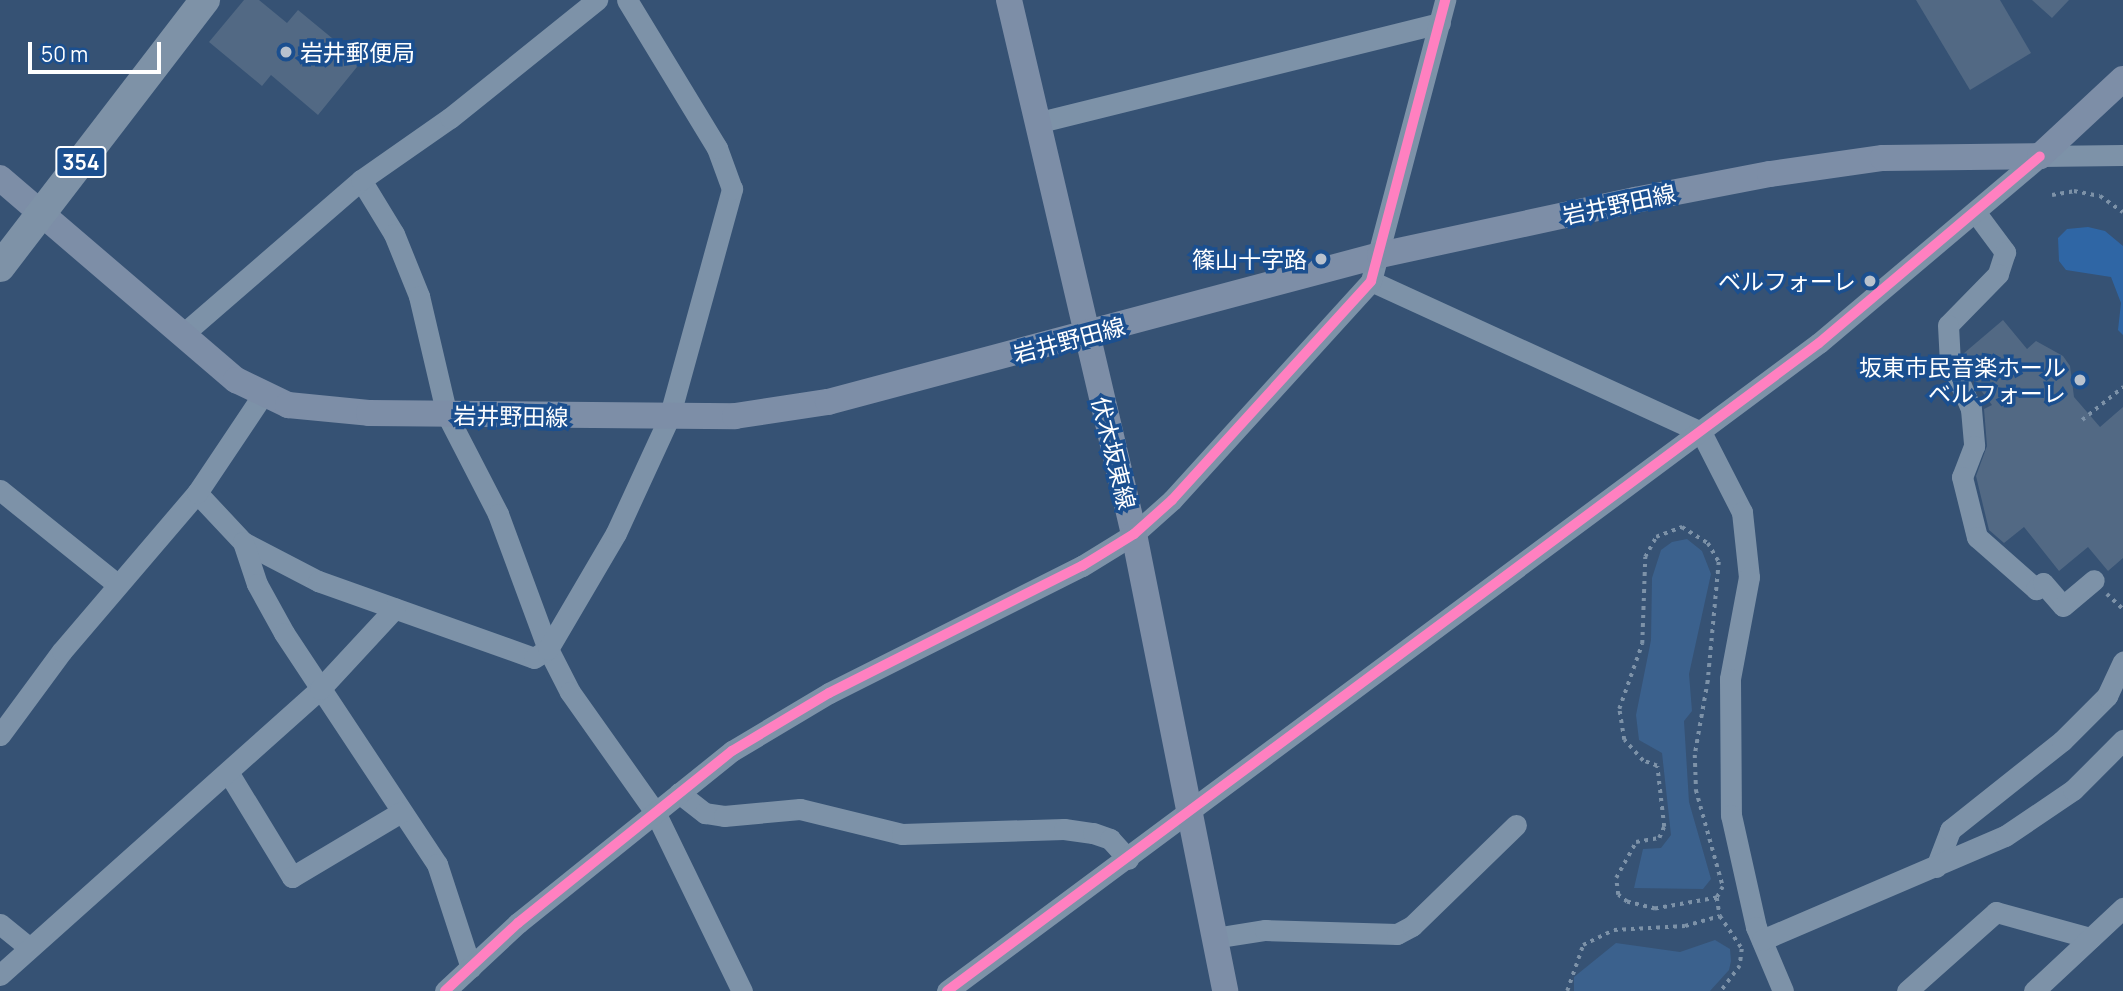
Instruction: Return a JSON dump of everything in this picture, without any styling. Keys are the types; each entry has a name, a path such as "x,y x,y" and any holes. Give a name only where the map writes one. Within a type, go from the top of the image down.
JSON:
{"highway":[{"name":"354","path":"0,267 205,0"}],"main road":[{"name":"伏木坂東線","path":"1009,0 1085,336 1134,534 1225,991"},
{"path":"2040,156 2123,79"},
{"name":"岩井野田線","path":"0,178 182,335 262,396 288,405 328,410 447,415 670,418 778,412 828,402 1085,336 1380,255 1805,168 1883,158 2040,156"}],"street":[{"path":"182,335 361,180 450,118 597,0"},
{"path":"197,493 243,542 318,580 534,658 548,649 616,533 670,418 732,189 717,148 627,0"},
{"path":"445,991 679,793 778,722 1082,566 1134,534 1219,451 1332,318 1371,281 1445,0"},
{"path":"1036,123 1440,23"},
{"path":"947,991 1702,432 1976,213 2040,156 2118,160"},
{"path":"361,180 394,234 419,296 447,415 498,514 548,649 570,692 656,812 742,991"},
{"path":"1976,213 2005,252 1998,274 1948,325 1950,359 1971,410 1974,446 1962,477 1977,537 2036,589 2043,583 2063,606 2094,580"},
{"path":"1371,281 1702,432 1742,512 1749,577 1730,679 1731,815 1762,940 1783,991"},
{"path":"0,735 117,584 197,493 262,396"},
{"path":"0,489 117,584"},
{"path":"243,542 257,584 320,689 437,864 471,968"},
{"path":"0,975 320,689 395,608"},
{"path":"1936,867 1950,830 2062,741 2108,696 2123,662"},
{"path":"1762,940 1936,867 2038,817 2123,740"},
{"path":"228,772 292,877 401,812"},
{"path":"679,793 705,813 723,817 800,809 902,834 1083,831 1110,839 1128,859"},
{"path":"1214,938 1265,930 1397,934 1412,926 1517,825"},
{"path":"2034,991 2123,908"},
{"path":"1908,991 1996,912 2090,938"},
{"path":"0,924 30,948"}],"path":[{"path":"2052,195 2074,191 2100,196 2123,212"},
{"path":"2082,420 2123,387"},
{"path":"1717,898 1655,909 1627,902 1618,895 1616,878 1636,842 1659,838 1664,827 1657,766 1643,761 1624,740 1619,709 1642,644 1645,557 1656,537 1682,527 1708,543 1719,562 1708,681 1695,755 1696,790 1723,887 1717,898 1720,916 1742,949 1740,966 1720,991"},
{"path":"1567,991 1583,945 1614,930 1685,926 1720,916"}],"shaded area":[{"path":"2088,227 2105,231 2123,246 2123,335 2118,330 2121,303 2111,277 2066,270 2059,261 2058,238 2067,229"},
{"path":"1687,539 1702,551 1711,574 1689,674 1692,711 1684,721 1689,802 1711,879 1703,889 1634,888 1643,849 1661,848 1671,835 1662,753 1639,740 1636,715 1651,640 1652,578 1661,550 1672,542"},
{"path":"1715,940 1730,949 1731,961 1729,970 1710,991 1574,991 1574,977 1616,943 1680,952"}],"building":[{"path":"244,0 259,0 287,23 298,10 361,62 318,115 271,75 262,86 209,42"},
{"path":"1916,0 2000,0 2031,53 1970,90"},
{"path":"2032,0 2069,0 2052,18"},
{"path":"2003,320 2027,349 2036,341 2063,356 2070,366 2074,397 2100,427 2123,407 2123,558 2108,571 2088,547 2059,571 2024,527 2004,543 1989,530 1976,476 1987,446 1984,409 1992,405 1973,380 1963,354"}],"cycle path":[{"path":"445,991 518,923 732,751 829,693 1082,566 1134,534 1172,500 1371,281 1445,0"},
{"path":"947,991 1819,343 2040,156"}],"place":[{"name":"岩井郵便局","path":"286,52"},
{"name":"篠山十字路","path":"1321,259"},
{"name":"ベルフォーレ","path":"1870,281"},
{"name":"坂東市民音楽ホール ベルフォーレ","path":"2080,380"}]}
